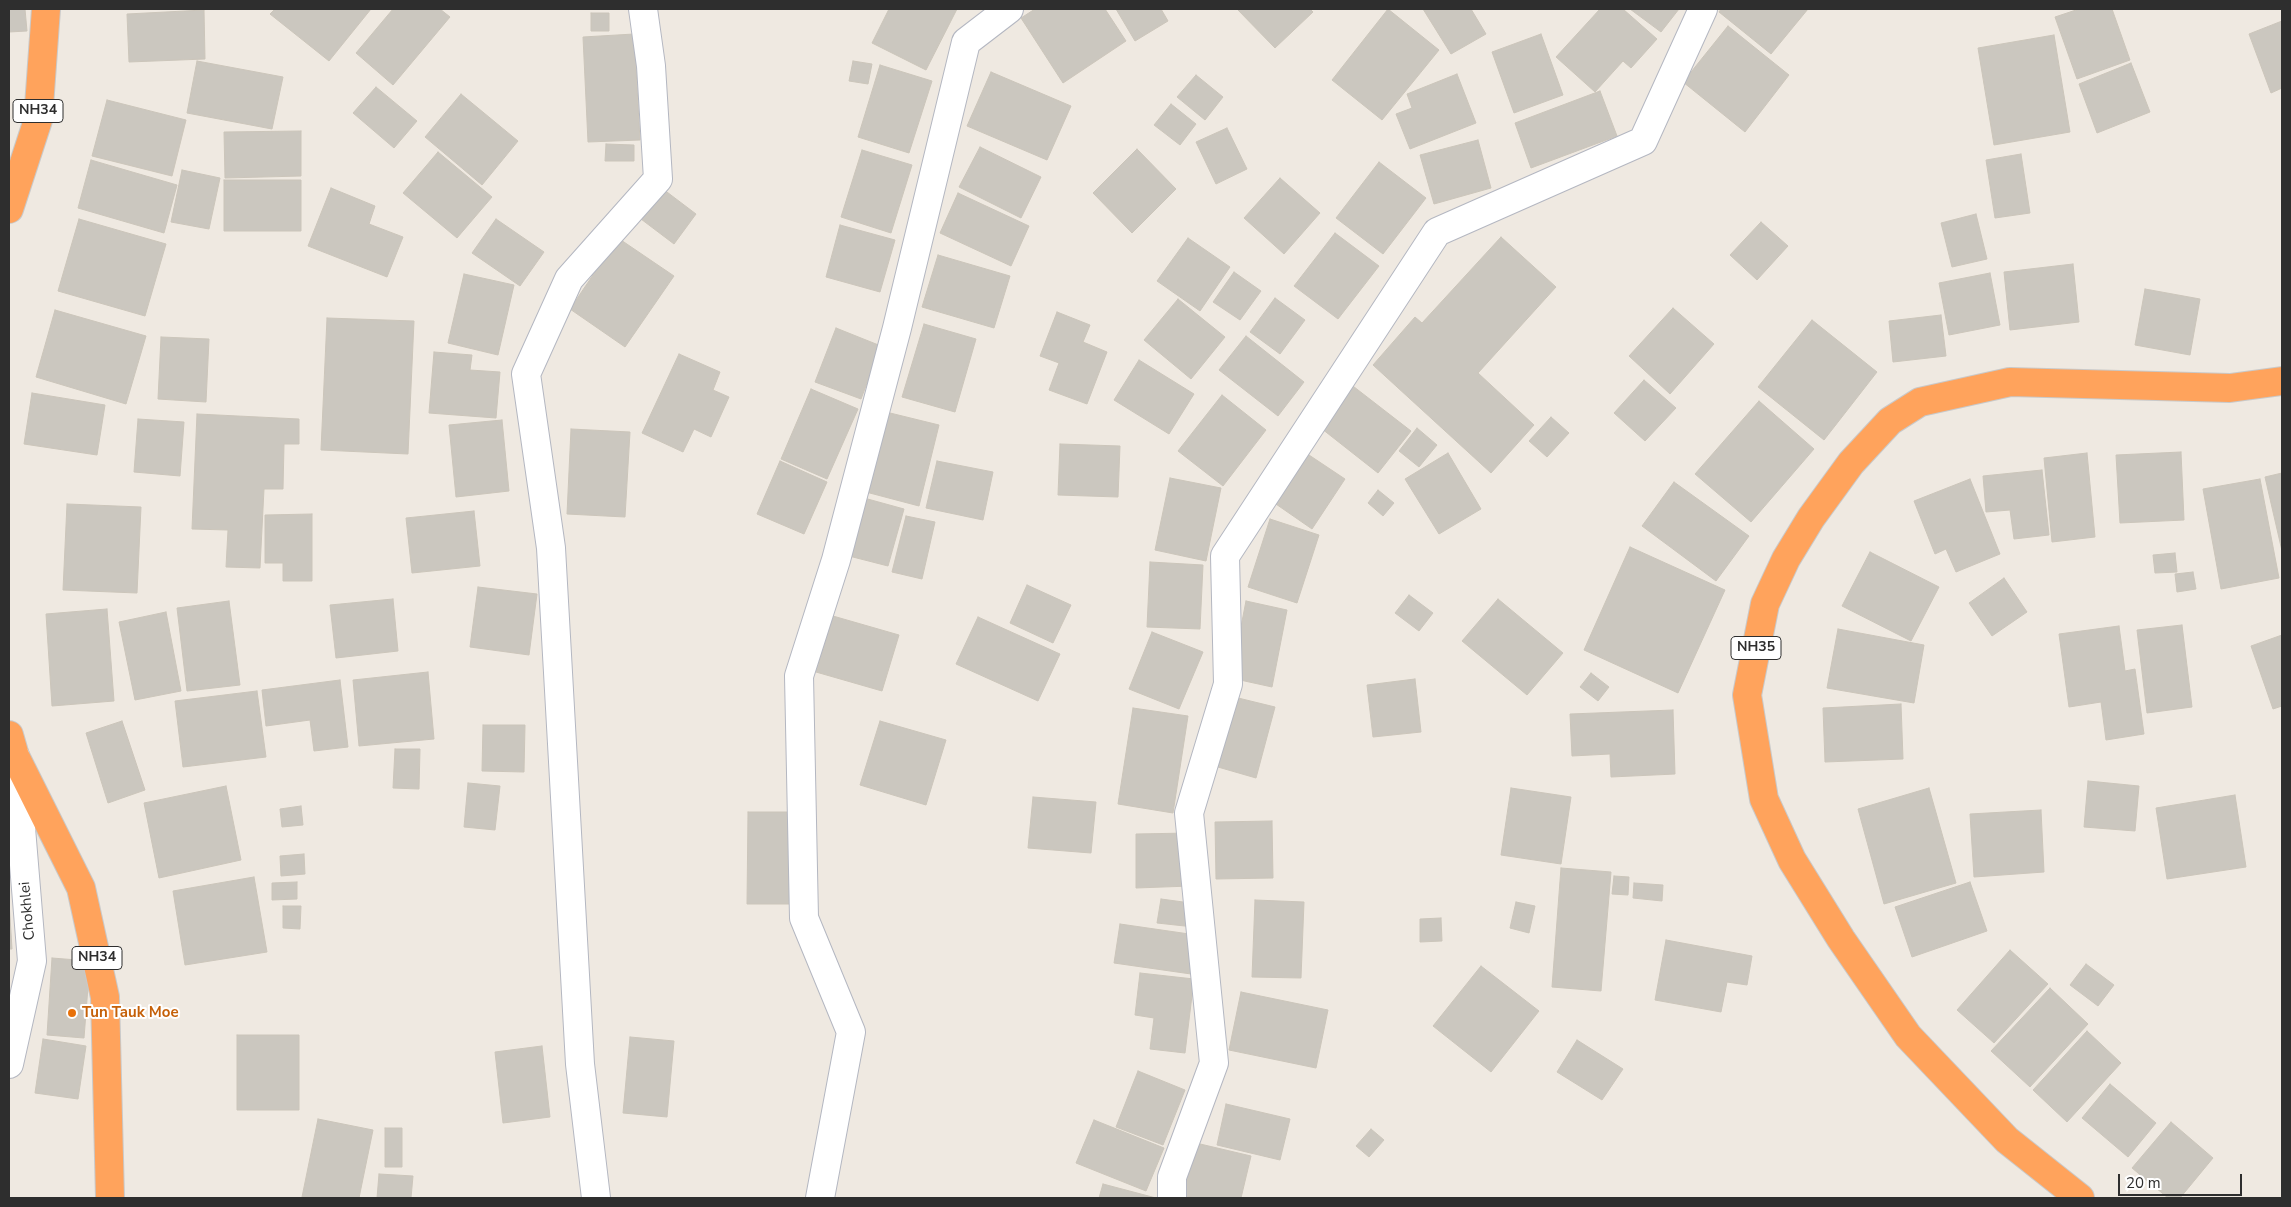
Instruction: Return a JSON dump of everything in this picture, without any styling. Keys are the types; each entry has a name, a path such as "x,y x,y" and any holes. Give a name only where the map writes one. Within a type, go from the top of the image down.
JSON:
{"highway":[{"name":"NH34","path":"9,209 38,120 46,9"},
{"name":"NH35","path":"2080,1198 2006,1140 1908,1036 1841,939 1792,860 1764,800 1747,695 1765,604 1786,559 1811,518 1851,463 1890,421 1920,402 2010,382 2230,388 2282,381"},
{"name":"NH34","path":"12,746 81,888 105,997 110,1198"}],"street":[{"path":"596,1198 580,1064 551,548 526,374 569,279 658,178 651,66 643,9"},
{"path":"820,1198 851,1032 804,918 799,676 836,560 890,357 966,42 1009,9"},
{"path":"1172,1198 1172,1178 1214,1063 1189,813 1228,684 1225,556 1437,232 1643,141 1703,9"},
{"name":"Chokhlei","path":"9,1064 32,961 12,746"}],"building":[{"path":"9,9 25,9 27,31 9,32"},
{"path":"275,9 371,9 329,61 270,14"},
{"path":"393,9 440,9 450,17 393,85 356,53"},
{"path":"889,9 957,9 926,70 872,43"},
{"path":"1035,9 1105,9 1126,41 1063,83 1021,18"},
{"path":"1116,9 1161,9 1168,21 1135,41"},
{"path":"1237,9 1310,9 1313,12 1275,48"},
{"path":"1388,9 1439,50 1382,120 1332,80"},
{"path":"1423,9 1471,9 1486,34 1451,54"},
{"path":"1600,9 1623,9 1657,39 1631,68 1623,61 1595,92 1556,57"},
{"path":"1630,9 1679,9 1661,32"},
{"path":"1721,9 1808,9 1771,54 1719,12"},
{"path":"2079,9 2112,9 2130,60 2077,79 2055,17"},
{"path":"204,10 205,59 129,62 127,14"},
{"path":"591,13 609,13 609,31 591,31"},
{"path":"2282,21 2282,88 2271,93 2249,34"},
{"path":"1728,26 1789,75 1745,132 1683,82"},
{"path":"634,34 640,140 588,142 583,37"},
{"path":"1541,34 1563,95 1514,113 1492,52"},
{"path":"2054,35 2070,132 1994,145 1978,48"},
{"path":"197,61 283,77 272,129 187,113"},
{"path":"853,61 872,64 868,84 849,81"},
{"path":"2131,63 2150,112 2097,133 2079,84"},
{"path":"880,65 932,81 909,153 858,137"},
{"path":"991,72 1071,106 1047,160 967,126"},
{"path":"1457,74 1476,123 1410,149 1396,114 1412,108 1407,94"},
{"path":"1196,75 1223,97 1205,120 1177,97"},
{"path":"376,87 417,121 394,148 353,113"},
{"path":"1600,91 1617,136 1531,168 1515,123"},
{"path":"461,94 518,141 482,185 425,137"},
{"path":"107,100 186,120 172,176 92,156"},
{"path":"1171,104 1196,124 1180,145 1154,125"},
{"path":"1227,128 1247,169 1216,184 1196,142"},
{"path":"301,131 301,176 225,178 224,132"},
{"path":"1478,140 1491,188 1434,204 1420,155"},
{"path":"606,144 634,145 634,161 605,161"},
{"path":"980,147 1041,177 1021,218 959,187"},
{"path":"1137,149 1176,189 1132,233 1093,193"},
{"path":"862,150 912,165 891,233 841,217"},
{"path":"438,152 492,197 457,238 403,193"},
{"path":"2021,154 2030,213 1995,218 1986,160"},
{"path":"91,160 177,185 164,233 78,208"},
{"path":"1379,162 1426,198 1383,254 1336,218"},
{"path":"182,170 220,178 209,229 171,222"},
{"path":"1280,178 1320,213 1284,254 1244,218"},
{"path":"224,180 301,180 301,231 224,231"},
{"path":"659,186 696,214 674,244 637,216"},
{"path":"331,188 375,206 369,224 403,237 387,277 308,246"},
{"path":"958,193 1029,226 1011,266 940,233"},
{"path":"1976,214 1987,259 1952,267 1941,223"},
{"path":"79,219 166,244 145,316 58,291"},
{"path":"496,219 544,252 520,286 472,253"},
{"path":"1761,222 1788,246 1757,280 1730,255"},
{"path":"840,225 895,240 880,292 826,277"},
{"path":"1335,233 1379,266 1338,319 1294,286"},
{"path":"1501,237 1556,287 1478,373 1534,425 1491,473 1373,365 1415,317 1422,323"},
{"path":"618,238 674,276 625,347 570,309"},
{"path":"1188,238 1230,267 1200,311 1157,281"},
{"path":"938,255 1010,276 994,328 922,307"},
{"path":"2073,264 2079,322 2010,330 2004,272"},
{"path":"1234,272 1261,291 1240,320 1213,302"},
{"path":"1990,273 2000,325 1949,335 1939,283"},
{"path":"464,274 514,285 498,355 448,343"},
{"path":"2145,289 2200,299 2190,355 2135,345"},
{"path":"1275,298 1305,320 1280,354 1250,332"},
{"path":"1178,299 1225,337 1191,379 1144,340"},
{"path":"1673,308 1714,344 1670,394 1629,356"},
{"path":"55,310 146,336 126,404 36,377"},
{"path":"1057,312 1090,325 1083,342 1107,352 1087,404 1049,390 1059,363 1040,356"},
{"path":"1941,315 1946,356 1893,362 1889,321"},
{"path":"327,318 414,321 408,454 321,450"},
{"path":"1812,320 1877,372 1824,440 1758,387"},
{"path":"924,324 976,339 955,412 902,397"},
{"path":"836,328 881,346 861,399 815,382"},
{"path":"1246,336 1304,382 1278,416 1219,370"},
{"path":"161,337 209,339 206,402 158,399"},
{"path":"434,352 472,355 470,370 500,372 496,418 429,413"},
{"path":"679,354 720,372 713,390 729,397 711,437 694,429 683,452 642,433"},
{"path":"1139,360 1194,394 1169,434 1114,400"},
{"path":"1644,380 1676,408 1645,441 1614,413"},
{"path":"1349,383 1411,431 1378,473 1317,425"},
{"path":"811,389 858,409 827,479 781,459"},
{"path":"32,393 105,405 97,455 24,444"},
{"path":"1222,395 1266,430 1223,486 1178,451"},
{"path":"1759,401 1814,449 1751,522 1695,474"},
{"path":"886,412 939,425 919,506 866,492"},
{"path":"197,414 299,419 299,444 284,444 283,489 264,489 260,568 226,567 228,530 192,529"},
{"path":"1551,417 1569,433 1547,457 1529,441"},
{"path":"138,419 184,422 180,476 134,472"},
{"path":"502,420 509,491 456,497 449,425"},
{"path":"1417,428 1437,445 1419,467 1399,451"},
{"path":"571,429 630,432 625,517 567,514"},
{"path":"1060,444 1120,446 1118,497 1058,495"},
{"path":"2181,452 2184,520 2120,523 2116,455"},
{"path":"1306,453 1345,479 1312,529 1273,502"},
{"path":"1448,453 1481,509 1439,534 1405,479"},
{"path":"2087,453 2095,537 2052,542 2044,458"},
{"path":"780,461 827,482 804,534 757,514"},
{"path":"937,461 993,472 983,520 926,508"},
{"path":"2042,470 2049,535 2014,539 2010,510 1986,512 1983,476"},
{"path":"2282,473 2282,551 2265,477"},
{"path":"1170,478 1221,488 1206,561 1155,550"},
{"path":"1970,479 2000,554 1956,572 1946,549 1935,554 1914,501"},
{"path":"2260,479 2279,578 2221,589 2203,489"},
{"path":"1674,482 1749,536 1716,581 1642,526"},
{"path":"1378,490 1394,503 1383,516 1368,503"},
{"path":"864,498 904,509 888,566 849,556"},
{"path":"67,504 141,507 137,593 63,590"},
{"path":"474,511 480,566 412,573 406,518"},
{"path":"312,514 312,581 283,581 283,563 265,563 265,515"},
{"path":"906,516 935,522 922,579 892,572"},
{"path":"1270,519 1319,535 1297,603 1248,587"},
{"path":"1630,547 1725,590 1678,693 1584,650"},
{"path":"1870,552 1939,587 1911,641 1842,606"},
{"path":"2175,553 2177,572 2155,573 2153,555"},
{"path":"1150,562 1203,565 1200,629 1147,627"},
{"path":"2193,572 2196,589 2177,592 2175,574"},
{"path":"2004,578 2027,612 1992,636 1969,603"},
{"path":"1027,585 1071,605 1053,643 1010,623"},
{"path":"478,587 537,594 529,655 470,647"},
{"path":"1409,595 1433,613 1419,631 1395,613"},
{"path":"393,599 398,651 336,658 330,605"},
{"path":"1498,599 1563,653 1527,695 1462,641"},
{"path":"229,601 240,685 187,691 177,608"},
{"path":"1246,601 1287,610 1272,687 1231,678"},
{"path":"107,609 114,701 52,706 46,614"},
{"path":"166,612 181,691 135,700 119,622"},
{"path":"833,616 899,635 882,691 816,672"},
{"path":"978,617 1060,654 1038,701 956,664"},
{"path":"2182,625 2192,707 2147,713 2137,630"},
{"path":"2119,626 2125,671 2135,669 2144,734 2106,740 2101,702 2069,707 2059,634"},
{"path":"1838,629 1924,645 1914,703 1827,688"},
{"path":"1152,632 1203,652 1179,709 1129,689"},
{"path":"2282,635 2282,706 2273,709 2251,646"},
{"path":"428,672 434,739 359,746 353,680"},
{"path":"1591,673 1609,687 1598,701 1580,687"},
{"path":"1415,679 1421,732 1373,737 1367,685"},
{"path":"340,680 348,747 314,751 310,720 266,726 262,690"},
{"path":"257,691 266,757 183,767 175,701"},
{"path":"1230,696 1275,707 1256,778 1211,765"},
{"path":"1901,704 1903,759 1825,762 1823,708"},
{"path":"1133,708 1188,716 1173,813 1118,804"},
{"path":"1673,710 1675,774 1611,777 1610,754 1572,756 1570,714"},
{"path":"122,721 145,790 108,803 86,733"},
{"path":"880,721 946,740 926,805 860,785"},
{"path":"483,725 525,725 524,772 482,771"},
{"path":"395,749 420,749 419,789 393,788"},
{"path":"2088,781 2139,786 2135,831 2084,827"},
{"path":"468,783 500,786 495,830 464,827"},
{"path":"226,786 241,860 159,878 144,803"},
{"path":"1511,788 1571,797 1561,864 1501,855"},
{"path":"1929,788 1956,883 1884,904 1858,809"},
{"path":"2235,795 2246,867 2167,879 2156,808"},
{"path":"1033,797 1096,802 1091,853 1028,848"},
{"path":"301,806 303,825 282,827 280,809"},
{"path":"2041,810 2044,872 1974,877 1970,814"},
{"path":"748,812 792,812 791,904 747,904"},
{"path":"1272,821 1273,878 1216,879 1215,822"},
{"path":"1189,833 1190,886 1136,888 1136,834"},
{"path":"304,854 305,874 281,876 280,856"},
{"path":"1561,868 1611,872 1601,991 1552,987"},
{"path":"1614,876 1629,877 1628,895 1612,894"},
{"path":"254,877 267,952 185,965 173,891"},
{"path":"297,882 297,899 272,900 272,883"},
{"path":"1970,882 1987,931 1912,957 1895,907"},
{"path":"1634,883 1663,885 1662,901 1633,898"},
{"path":"1161,899 1198,904 1194,927 1157,923"},
{"path":"1255,900 1304,902 1301,978 1252,977"},
{"path":"9,901 12,949 9,949"},
{"path":"1516,902 1535,906 1529,933 1510,928"},
{"path":"283,906 301,906 300,929 283,928"},
{"path":"1441,918 1442,941 1420,942 1420,919"},
{"path":"1120,924 1196,935 1191,974 1114,963"},
{"path":"1666,940 1752,956 1747,985 1727,982 1721,1012 1655,1000"},
{"path":"2010,950 2048,984 1994,1043 1957,1010"},
{"path":"52,958 90,961 84,1038 47,1035"},
{"path":"2086,964 2114,985 2098,1006 2070,985"},
{"path":"1481,966 1539,1011 1491,1072 1433,1026"},
{"path":"1140,973 1194,979 1185,1053 1150,1049 1154,1018 1135,1015"},
{"path":"2050,988 2088,1024 2030,1087 1991,1051"},
{"path":"1241,992 1328,1010 1316,1068 1229,1050"},
{"path":"2087,1031 2121,1063 2067,1122 2033,1090"},
{"path":"237,1035 299,1035 299,1110 237,1110"},
{"path":"630,1037 674,1041 667,1117 623,1113"},
{"path":"43,1039 86,1046 78,1099 35,1093"},
{"path":"1577,1040 1623,1069 1602,1100 1557,1072"},
{"path":"542,1046 550,1117 503,1123 495,1052"},
{"path":"1138,1071 1185,1090 1163,1145 1116,1127"},
{"path":"2110,1084 2156,1123 2128,1157 2082,1118"},
{"path":"1226,1104 1290,1119 1280,1160 1217,1145"},
{"path":"318,1119 373,1130 359,1198 302,1197"},
{"path":"1094,1120 1164,1148 1146,1191 1076,1163"},
{"path":"2171,1122 2213,1158 2180,1198 2168,1198 2132,1168"},
{"path":"385,1128 402,1128 402,1167 385,1167"},
{"path":"1371,1129 1384,1140 1369,1157 1356,1146"},
{"path":"1196,1143 1251,1156 1241,1198 1195,1198 1183,1196"},
{"path":"379,1174 413,1176 411,1198 377,1198"},
{"path":"1103,1184 1156,1198 1099,1198"}],"place":[{"name":"Tun Tauk Moe","path":"72,1013"}]}
